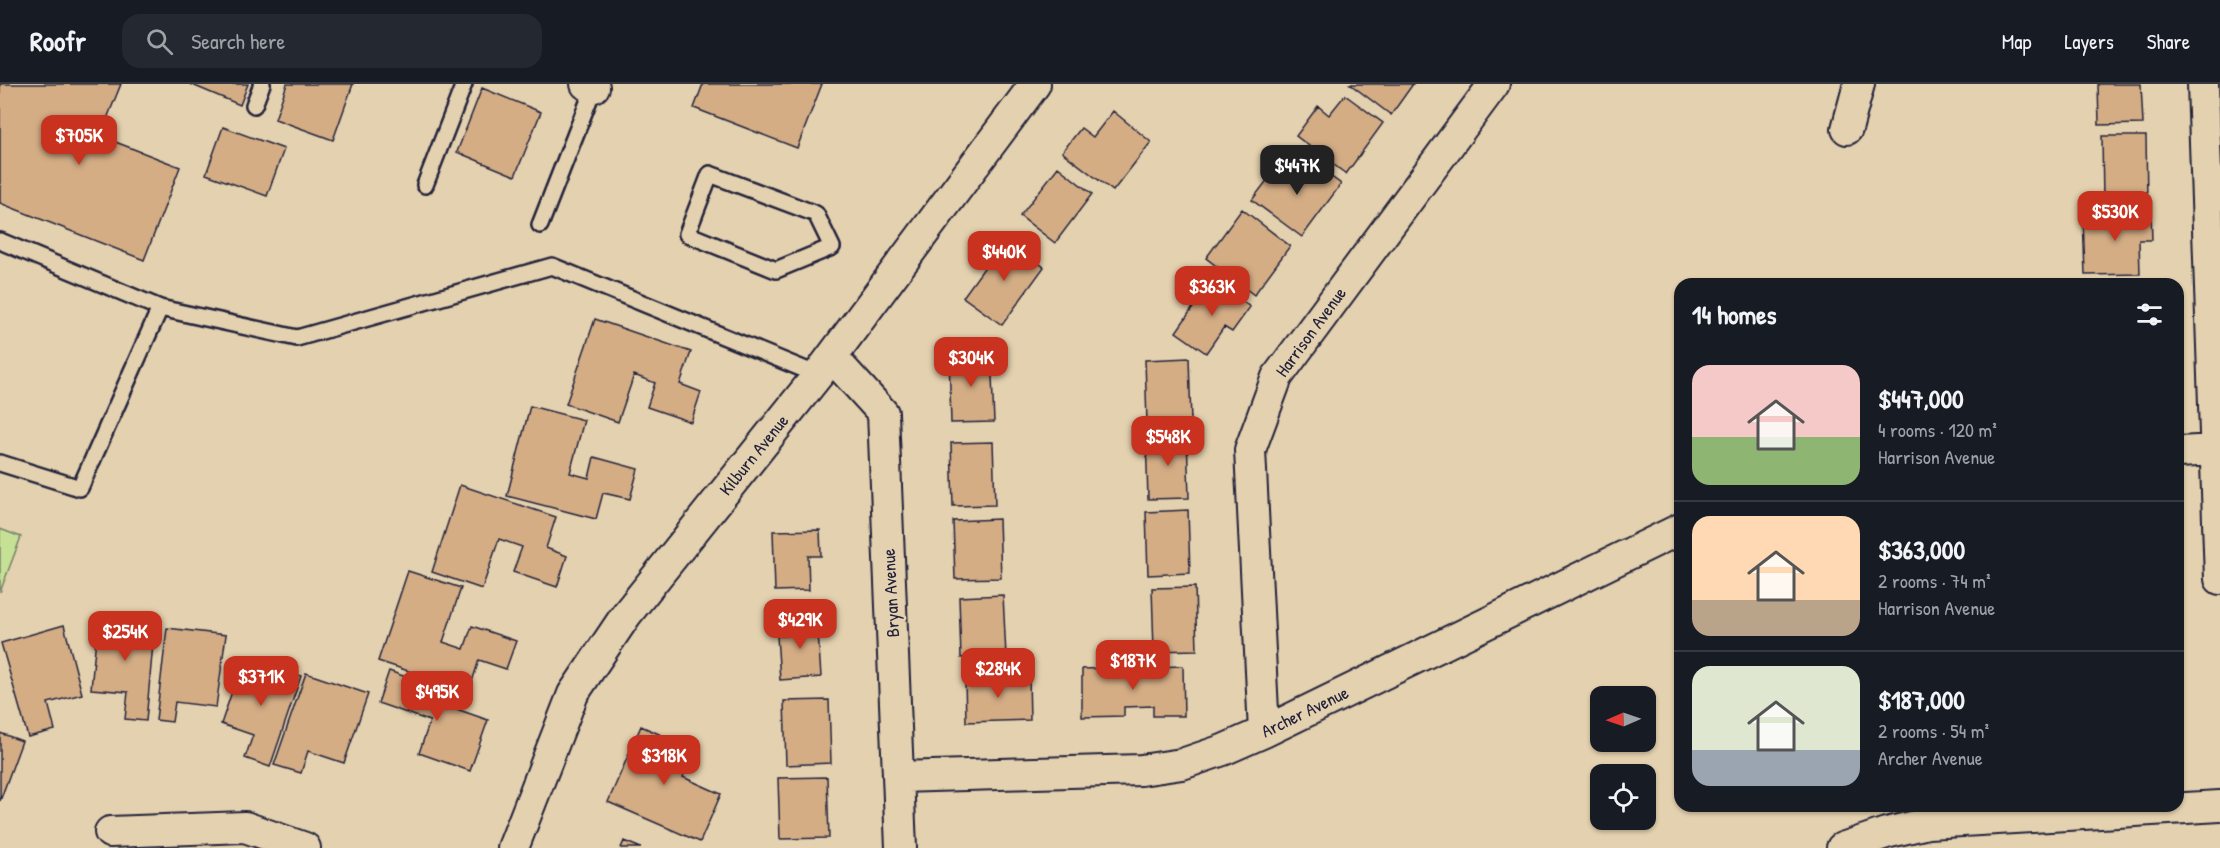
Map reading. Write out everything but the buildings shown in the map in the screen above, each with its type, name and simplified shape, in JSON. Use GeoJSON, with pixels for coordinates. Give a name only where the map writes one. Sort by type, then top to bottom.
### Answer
{"type":"FeatureCollection","features":[{"type":"Feature","properties":{"kind":"street","name":"Kilburn Avenue"},"geometry":{"type":"LineString","coordinates":[[513,848],[573,694],[626,615],[825,366],[1035,84]]}},
{"type":"Feature","properties":{"kind":"street","name":"Harrison Avenue"},"geometry":{"type":"LineString","coordinates":[[1264,732],[1250,450],[1277,377],[1494,84]]}},
{"type":"Feature","properties":{"kind":"street"},"geometry":{"type":"LineString","coordinates":[[1846,129],[1859,84]]}},
{"type":"Feature","properties":{"kind":"street"},"geometry":{"type":"LineString","coordinates":[[2203,84],[2220,579]]}},
{"type":"Feature","properties":{"kind":"street","name":"Bryan Avenue"},"geometry":{"type":"LineString","coordinates":[[825,366],[883,413],[901,848]]}},
{"type":"Feature","properties":{"kind":"street"},"geometry":{"type":"LineString","coordinates":[[2184,452],[2216,450]]}},
{"type":"Feature","properties":{"kind":"street","name":"Archer Avenue"},"geometry":{"type":"LineString","coordinates":[[899,777],[1141,770],[1182,764],[1223,750],[1264,732],[1674,532]]}},
{"type":"Feature","properties":{"kind":"street"},"geometry":{"type":"LineString","coordinates":[[2184,808],[2220,806]]}},
{"type":"Feature","properties":{"kind":"street"},"geometry":{"type":"LineString","coordinates":[[1842,848],[1886,833],[1928,823],[2117,812]]}},
{"type":"Feature","properties":{"kind":"street"},"geometry":{"type":"LineString","coordinates":[[110,832],[245,827],[305,848]]}},
{"type":"Feature","properties":{"kind":"lane"},"geometry":{"type":"LineString","coordinates":[[254,105],[262,84]]}},
{"type":"Feature","properties":{"kind":"lane"},"geometry":{"type":"LineString","coordinates":[[425,185],[464,84]]}},
{"type":"Feature","properties":{"kind":"lane"},"geometry":{"type":"LineString","coordinates":[[540,225],[590,86]]}},
{"type":"Feature","properties":{"kind":"lane"},"geometry":{"type":"LineString","coordinates":[[710,174],[816,214],[832,247],[777,270],[687,234],[710,174]]}},
{"type":"Feature","properties":{"kind":"lane"},"geometry":{"type":"LineString","coordinates":[[0,242],[160,308],[297,338],[552,266],[825,366]]}},
{"type":"Feature","properties":{"kind":"lane"},"geometry":{"type":"LineString","coordinates":[[0,463],[80,488],[160,308]]}},
{"type":"Feature","properties":{"kind":"green space"},"geometry":{"type":"Polygon","coordinates":[[[0,529],[21,537],[0,592],[0,529]]]}}]}
